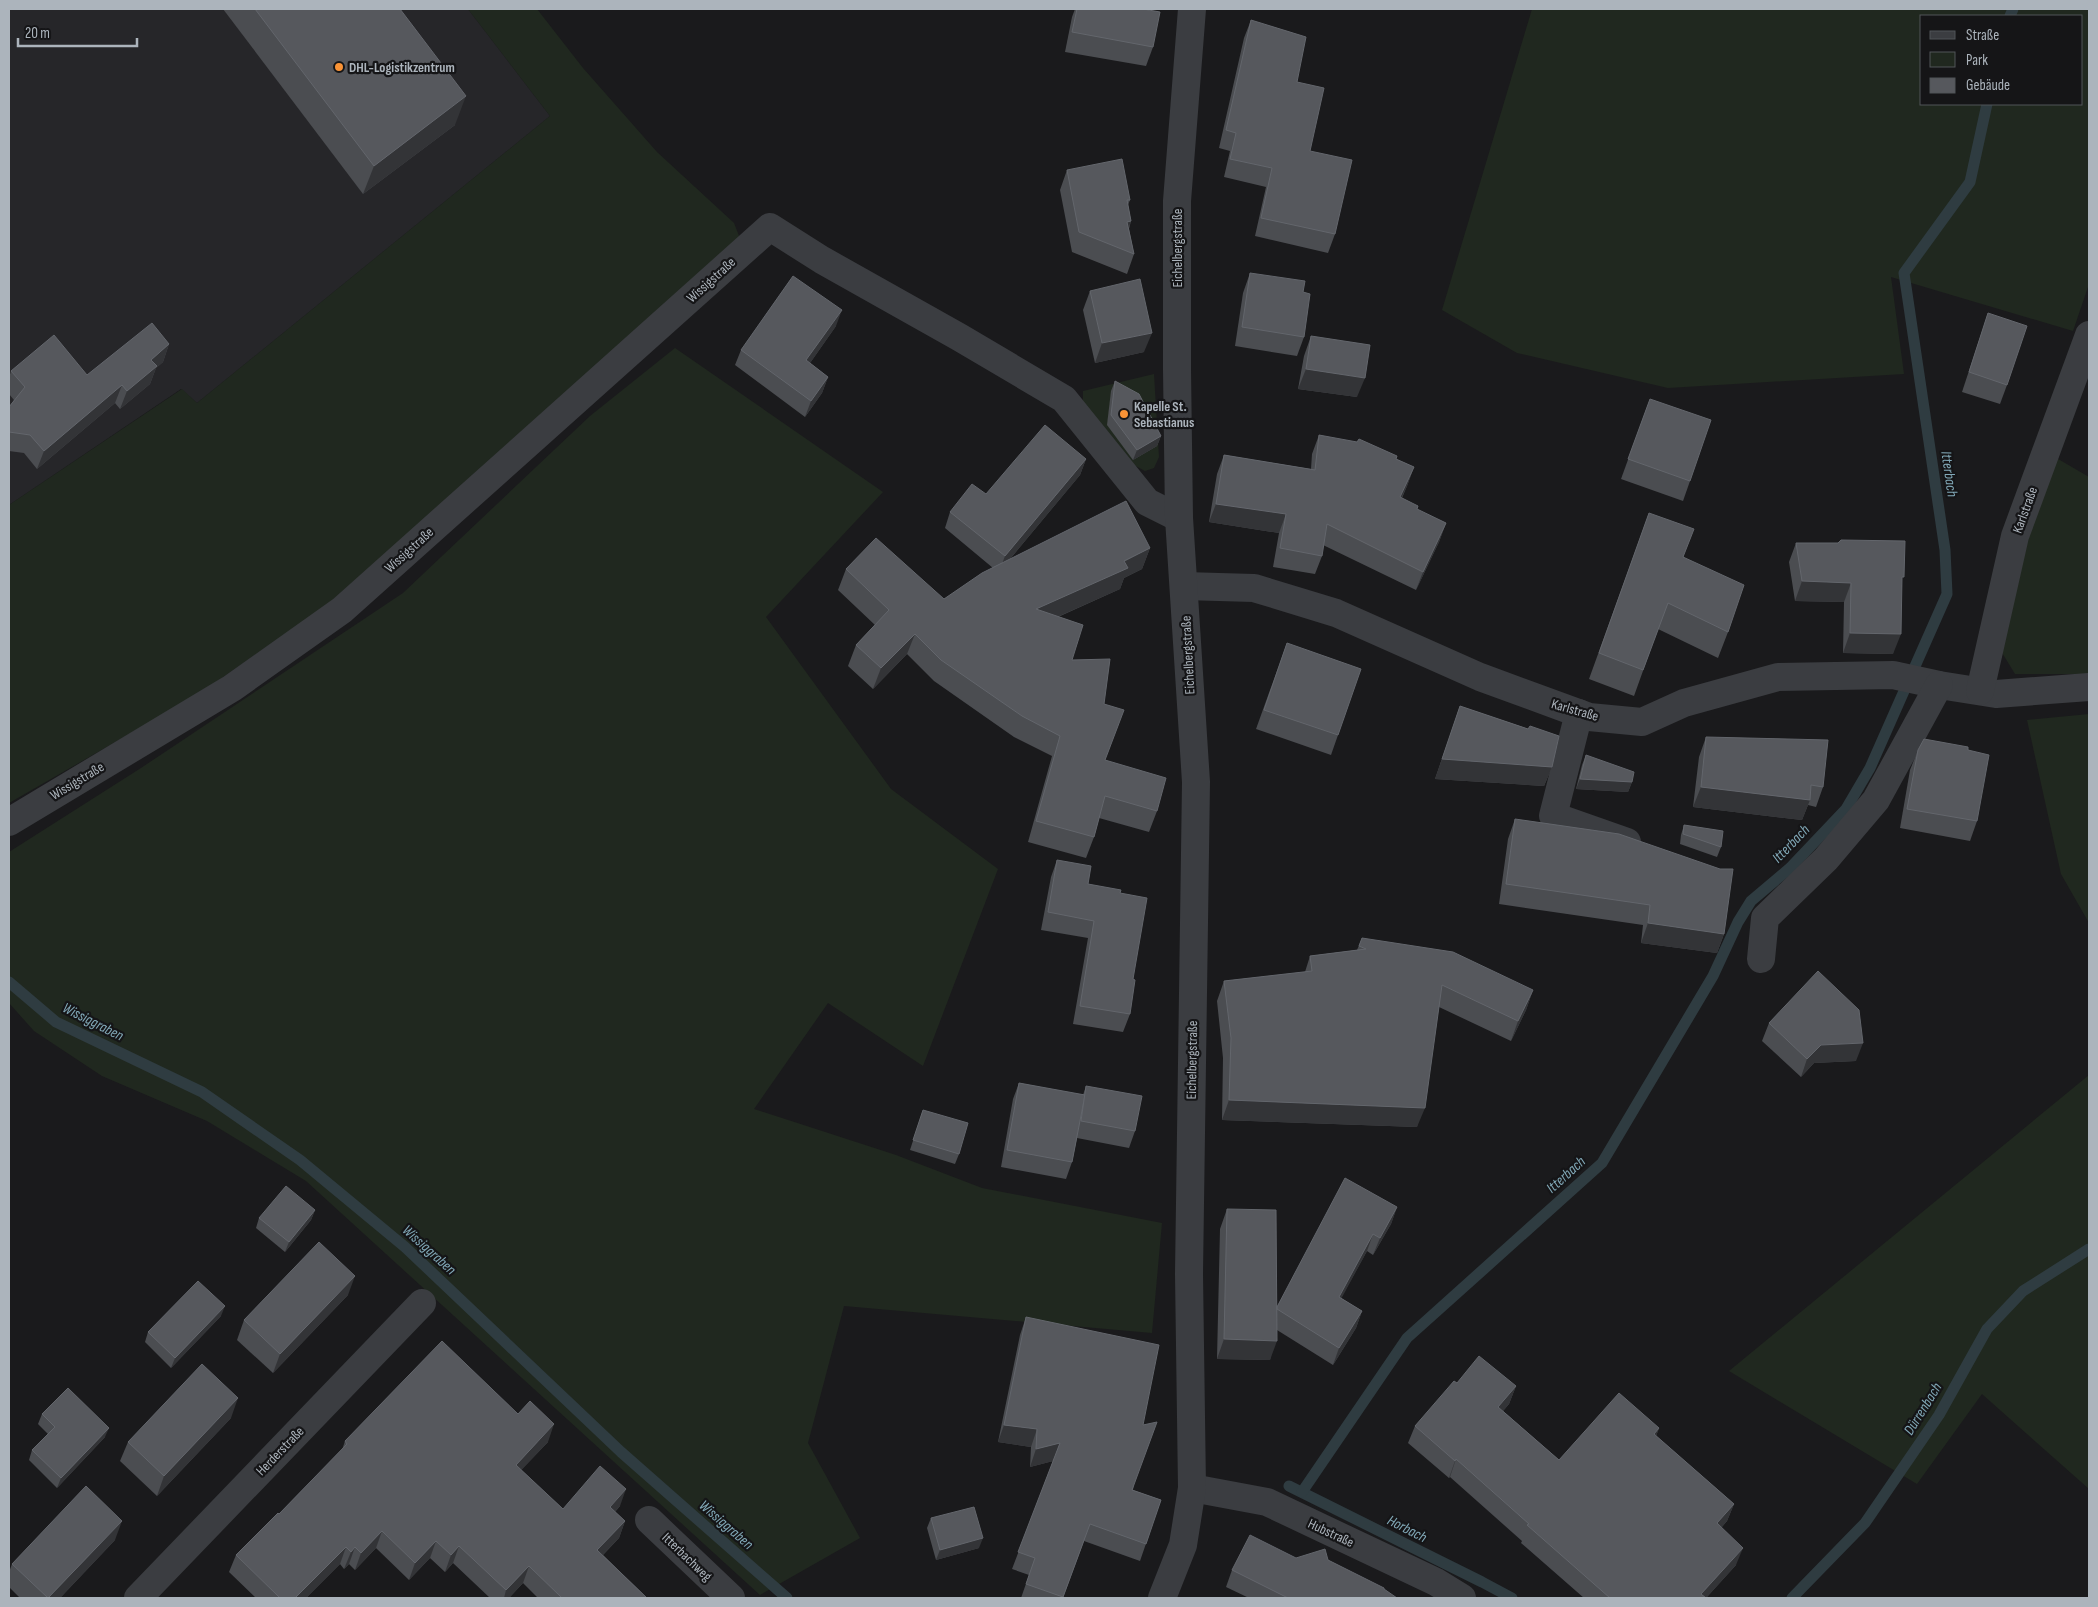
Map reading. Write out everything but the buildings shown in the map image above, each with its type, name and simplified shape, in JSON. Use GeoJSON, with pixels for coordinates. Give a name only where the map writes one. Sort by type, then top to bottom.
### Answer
{"type":"FeatureCollection","features":[{"type":"Feature","properties":{"kind":"street","name":"Eichelbergstraße"},"geometry":{"type":"LineString","coordinates":[[1162,1598],[1183,1545],[1192,1488],[1189,1274],[1196,782],[1179,518],[1177,201],[1192,9]]}},
{"type":"Feature","properties":{"kind":"street","name":"Wissigstraße"},"geometry":{"type":"LineString","coordinates":[[9,822],[232,688],[342,610],[770,227],[822,260],[1064,399],[1147,502],[1179,518]]}},
{"type":"Feature","properties":{"kind":"street","name":"Karlstraße"},"geometry":{"type":"LineString","coordinates":[[1980,691],[2015,536],[2089,335]]}},
{"type":"Feature","properties":{"kind":"street","name":"Karlstraße"},"geometry":{"type":"LineString","coordinates":[[1184,586],[1254,588],[1336,613],[1480,677],[1579,713],[1589,716],[1642,722],[1684,703],[1778,677],[1893,675],[1996,694],[2089,687]]}},
{"type":"Feature","properties":{"kind":"street"},"geometry":{"type":"LineString","coordinates":[[1761,959],[1765,918],[1826,859],[1876,800],[1940,685]]}},
{"type":"Feature","properties":{"kind":"street"},"geometry":{"type":"LineString","coordinates":[[1579,713],[1553,816],[1654,851]]}},
{"type":"Feature","properties":{"kind":"street","name":"Herderstraße"},"geometry":{"type":"LineString","coordinates":[[138,1598],[422,1303]]}},
{"type":"Feature","properties":{"kind":"street","name":"Hubstraße"},"geometry":{"type":"LineString","coordinates":[[1192,1488],[1266,1502],[1436,1582],[1462,1598]]}},
{"type":"Feature","properties":{"kind":"street","name":"Itterbachweg"},"geometry":{"type":"LineString","coordinates":[[649,1520],[726,1597]]}},
{"type":"Feature","properties":{"kind":"shaded area"},"geometry":{"type":"Polygon","coordinates":[[[9,9],[468,9],[550,116],[197,403],[181,389],[9,505],[9,9]]]}},
{"type":"Feature","properties":{"kind":"green space"},"geometry":{"type":"Polygon","coordinates":[[[468,9],[537,9],[583,68],[657,152],[734,223],[739,236],[733,252],[344,593],[199,694],[9,803],[9,505],[182,389],[197,403],[550,116],[468,9]]]}},
{"type":"Feature","properties":{"kind":"green space"},"geometry":{"type":"Polygon","coordinates":[[[1532,9],[2089,9],[2089,284],[2073,331],[1891,277],[1904,374],[1668,388],[1517,353],[1442,310],[1532,9]]]}},
{"type":"Feature","properties":{"kind":"green space"},"geometry":{"type":"Polygon","coordinates":[[[675,348],[883,492],[766,617],[891,789],[998,869],[923,1066],[828,1003],[754,1109],[896,1155],[982,1188],[1162,1223],[1152,1333],[844,1306],[808,1443],[860,1538],[760,1595],[306,1181],[207,1121],[102,1076],[34,1031],[9,1003],[9,852],[141,768],[403,593],[590,416],[675,348]]]}},
{"type":"Feature","properties":{"kind":"green space"},"geometry":{"type":"Polygon","coordinates":[[[1154,374],[1159,457],[1154,468],[1145,471],[1132,464],[1083,402],[1083,391],[1154,374]]]}},
{"type":"Feature","properties":{"kind":"green space"},"geometry":{"type":"Polygon","coordinates":[[[2053,456],[2089,477],[2089,674],[2015,674],[2001,651],[2015,570],[2053,456]]]}},
{"type":"Feature","properties":{"kind":"green space"},"geometry":{"type":"Polygon","coordinates":[[[2089,714],[2089,923],[2061,874],[2027,720],[2089,714]]]}},
{"type":"Feature","properties":{"kind":"green space"},"geometry":{"type":"Polygon","coordinates":[[[2089,1075],[2089,1489],[1982,1394],[1917,1484],[1729,1371],[2089,1075]]]}},
{"type":"Feature","properties":{"kind":"waterway","name":"Itterbach"},"geometry":{"type":"LineString","coordinates":[[2010,15],[2013,9]]}},
{"type":"Feature","properties":{"kind":"waterway","name":"Itterbach"},"geometry":{"type":"LineString","coordinates":[[1302,1492],[1407,1338],[1602,1163],[1713,976],[1738,922],[1751,901],[1790,868],[1846,809],[1870,768],[1947,594],[1945,550],[1904,273],[1970,182],[1987,105]]}},
{"type":"Feature","properties":{"kind":"waterway","name":"Wissiggraben"},"geometry":{"type":"LineString","coordinates":[[9,982],[56,1022],[202,1092],[300,1160],[405,1247],[621,1452],[787,1598]]}},
{"type":"Feature","properties":{"kind":"waterway","name":"Dürrenbach"},"geometry":{"type":"LineString","coordinates":[[1792,1598],[1865,1523],[1939,1415],[1987,1329],[2023,1291],[2089,1249]]}},
{"type":"Feature","properties":{"kind":"waterway","name":"Horbach"},"geometry":{"type":"LineString","coordinates":[[1289,1486],[1512,1598]]}},
{"type":"Feature","properties":{"kind":"place","name":"DHL-Logistikzentrum"},"geometry":{"type":"Point","coordinates":[339,67]}},
{"type":"Feature","properties":{"kind":"place","name":"Kapelle St. Sebastianus"},"geometry":{"type":"Point","coordinates":[1124,414]}}]}
